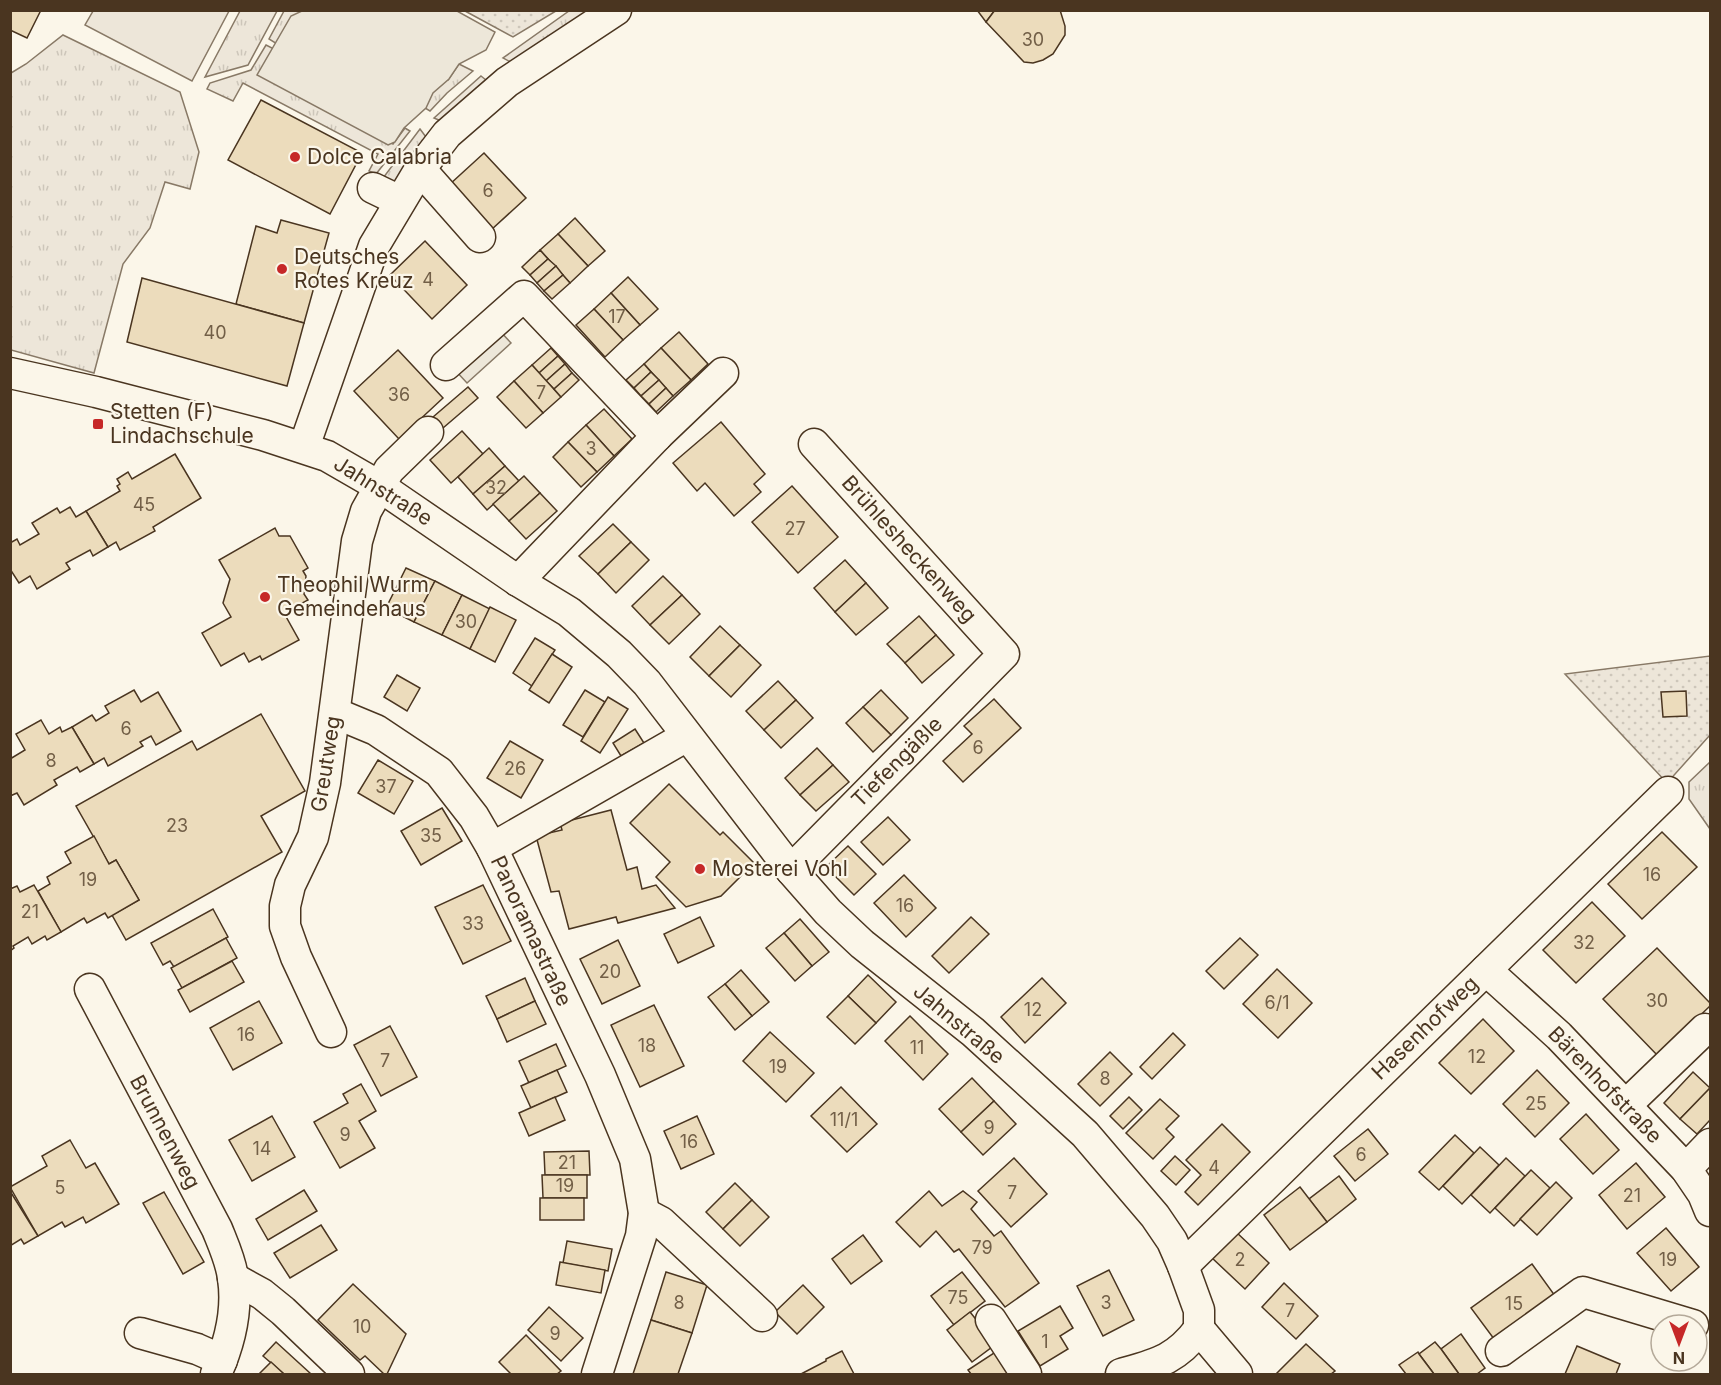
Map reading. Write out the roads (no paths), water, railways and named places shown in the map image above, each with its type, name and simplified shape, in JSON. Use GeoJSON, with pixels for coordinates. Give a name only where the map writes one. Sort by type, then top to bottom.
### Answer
{"type":"FeatureCollection","features":[{"type":"Feature","properties":{"kind":"street"},"geometry":{"type":"LineString","coordinates":[[304,447],[374,246],[420,169],[447,134],[507,82],[616,10]]}},
{"type":"Feature","properties":{"kind":"street"},"geometry":{"type":"LineString","coordinates":[[420,169],[480,237]]}},
{"type":"Feature","properties":{"kind":"street"},"geometry":{"type":"LineString","coordinates":[[373,188],[400,201]]}},
{"type":"Feature","properties":{"kind":"street"},"geometry":{"type":"LineString","coordinates":[[446,366],[524,296],[657,436]]}},
{"type":"Feature","properties":{"kind":"street","name":"Jahnstraße"},"geometry":{"type":"LineString","coordinates":[[10,373],[263,435],[327,456],[379,486],[518,581],[569,612],[619,654],[647,683],[790,870],[828,912],[853,936],[973,1032],[1084,1134],[1155,1216],[1172,1241],[1199,1310],[1198,1329]]}},
{"type":"Feature","properties":{"kind":"street"},"geometry":{"type":"LineString","coordinates":[[518,581],[657,436],[723,373]]}},
{"type":"Feature","properties":{"kind":"street","name":"Greutweg"},"geometry":{"type":"LineString","coordinates":[[331,1032],[296,957],[285,926],[285,906],[290,885],[314,837],[325,783],[357,541],[366,511],[389,470],[428,432]]}},
{"type":"Feature","properties":{"kind":"street","name":"Brühlesheckenweg"},"geometry":{"type":"LineString","coordinates":[[814,444],[1004,654]]}},
{"type":"Feature","properties":{"kind":"street","name":"Tiefengäßle"},"geometry":{"type":"LineString","coordinates":[[790,870],[1004,654]]}},
{"type":"Feature","properties":{"kind":"street","name":"Panoramastraße"},"geometry":{"type":"LineString","coordinates":[[335,713],[376,730],[439,772],[474,817],[492,848],[600,1075],[635,1159],[644,1213],[641,1236],[597,1374]]}},
{"type":"Feature","properties":{"kind":"street"},"geometry":{"type":"LineString","coordinates":[[492,848],[687,736]]}},
{"type":"Feature","properties":{"kind":"street","name":"Hasenhofweg"},"geometry":{"type":"LineString","coordinates":[[1183,1266],[1668,792]]}},
{"type":"Feature","properties":{"kind":"street","name":"Bärenhofstraße"},"geometry":{"type":"LineString","coordinates":[[1486,970],[1559,1036],[1686,1169],[1703,1194],[1710,1211]]}},
{"type":"Feature","properties":{"kind":"street","name":"Brunnenweg"},"geometry":{"type":"LineString","coordinates":[[90,989],[217,1229],[233,1278],[234,1311],[230,1336],[219,1367]]}},
{"type":"Feature","properties":{"kind":"street"},"geometry":{"type":"LineString","coordinates":[[1626,1105],[1705,1029]]}},
{"type":"Feature","properties":{"kind":"street"},"geometry":{"type":"LineString","coordinates":[[1686,1169],[1710,1144]]}},
{"type":"Feature","properties":{"kind":"street"},"geometry":{"type":"LineString","coordinates":[[644,1213],[661,1222],[762,1316]]}},
{"type":"Feature","properties":{"kind":"street"},"geometry":{"type":"LineString","coordinates":[[233,1278],[262,1294],[283,1311],[349,1374]]}},
{"type":"Feature","properties":{"kind":"street"},"geometry":{"type":"LineString","coordinates":[[1501,1351],[1583,1292],[1652,1313]]}},
{"type":"Feature","properties":{"kind":"street"},"geometry":{"type":"LineString","coordinates":[[991,1320],[1026,1374]]}},
{"type":"Feature","properties":{"kind":"street"},"geometry":{"type":"LineString","coordinates":[[1121,1374],[1171,1357],[1186,1346],[1198,1329],[1237,1374]]}},
{"type":"Feature","properties":{"kind":"street"},"geometry":{"type":"LineString","coordinates":[[140,1333],[196,1349],[219,1367]]}},
{"type":"Feature","properties":{"kind":"place","name":"Dolce Calabria"},"geometry":{"type":"Point","coordinates":[295,157]}},
{"type":"Feature","properties":{"kind":"place","name":"Deutsches Rotes Kreuz"},"geometry":{"type":"Point","coordinates":[282,269]}},
{"type":"Feature","properties":{"kind":"place","name":"Stetten (F) Lindachschule"},"geometry":{"type":"Point","coordinates":[98,424]}},
{"type":"Feature","properties":{"kind":"place","name":"Theophil Wurm Gemeindehaus"},"geometry":{"type":"Point","coordinates":[265,597]}},
{"type":"Feature","properties":{"kind":"place","name":"Mosterei Vohl"},"geometry":{"type":"Point","coordinates":[700,869]}}]}
